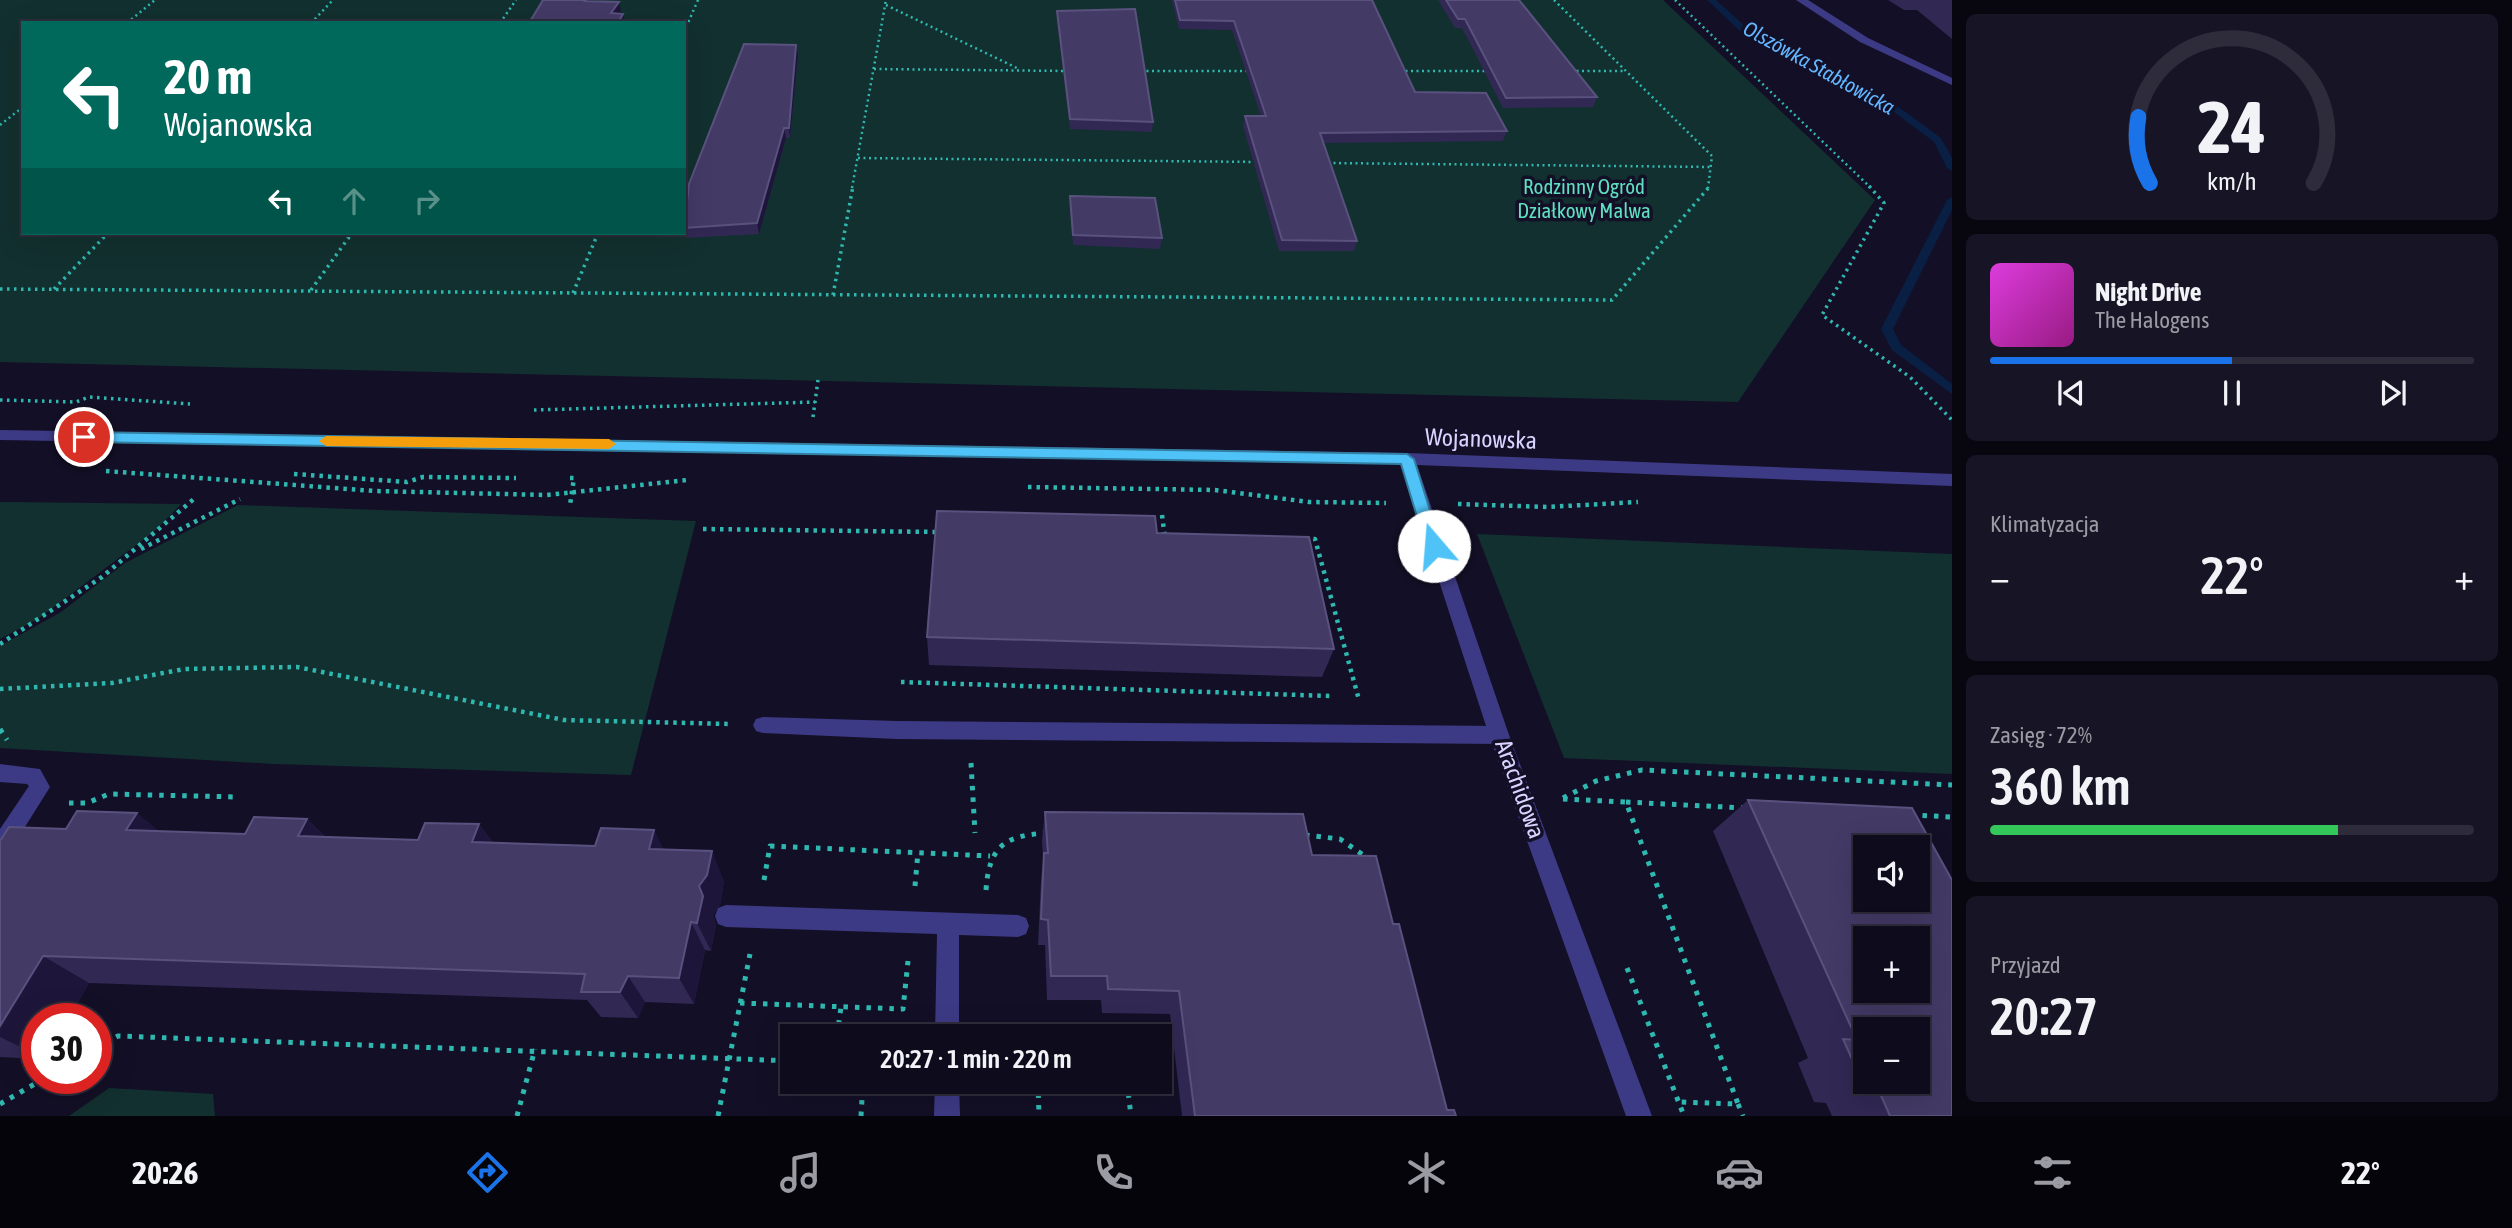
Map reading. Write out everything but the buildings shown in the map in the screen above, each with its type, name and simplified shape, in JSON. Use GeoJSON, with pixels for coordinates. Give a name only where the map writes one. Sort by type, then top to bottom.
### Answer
{"type":"FeatureCollection","features":[{"type":"Feature","properties":{"kind":"street"},"geometry":{"type":"LineString","coordinates":[[1801,0],[1864,40],[1951,80]]}},
{"type":"Feature","properties":{"kind":"street","name":"Wojanowska"},"geometry":{"type":"LineString","coordinates":[[0,435],[1407,459],[1952,480]]}},
{"type":"Feature","properties":{"kind":"street","name":"Arachidowa"},"geometry":{"type":"LineString","coordinates":[[1407,459],[1419,503],[1499,735],[1639,1116]]}},
{"type":"Feature","properties":{"kind":"street"},"geometry":{"type":"LineString","coordinates":[[763,725],[897,730],[1499,735]]}},
{"type":"Feature","properties":{"kind":"street"},"geometry":{"type":"LineString","coordinates":[[0,773],[33,775],[40,787],[0,847]]}},
{"type":"Feature","properties":{"kind":"street"},"geometry":{"type":"LineString","coordinates":[[726,916],[1018,926]]}},
{"type":"Feature","properties":{"kind":"street"},"geometry":{"type":"LineString","coordinates":[[947,1024],[948,925]]}},
{"type":"Feature","properties":{"kind":"street"},"geometry":{"type":"LineString","coordinates":[[947,1094],[947,1116]]}},
{"type":"Feature","properties":{"kind":"path"},"geometry":{"type":"LineString","coordinates":[[129,21],[155,0]]}},
{"type":"Feature","properties":{"kind":"path"},"geometry":{"type":"LineString","coordinates":[[313,21],[332,0]]}},
{"type":"Feature","properties":{"kind":"path"},"geometry":{"type":"LineString","coordinates":[[501,21],[516,0]]}},
{"type":"Feature","properties":{"kind":"path"},"geometry":{"type":"LineString","coordinates":[[686,27],[698,0]]}},
{"type":"Feature","properties":{"kind":"path"},"geometry":{"type":"LineString","coordinates":[[0,289],[1612,300],[1711,185],[1712,156],[1554,0]]}},
{"type":"Feature","properties":{"kind":"path"},"geometry":{"type":"LineString","coordinates":[[1675,0],[1856,172],[1884,203],[1822,315],[1907,377],[1945,408],[1952,420]]}},
{"type":"Feature","properties":{"kind":"path"},"geometry":{"type":"LineString","coordinates":[[833,295],[886,2],[1023,71]]}},
{"type":"Feature","properties":{"kind":"path"},"geometry":{"type":"LineString","coordinates":[[874,69],[1078,71]]}},
{"type":"Feature","properties":{"kind":"path"},"geometry":{"type":"LineString","coordinates":[[1133,71],[1256,71]]}},
{"type":"Feature","properties":{"kind":"path"},"geometry":{"type":"LineString","coordinates":[[1393,71],[1489,71]]}},
{"type":"Feature","properties":{"kind":"path"},"geometry":{"type":"LineString","coordinates":[[1558,71],[1627,72]]}},
{"type":"Feature","properties":{"kind":"path"},"geometry":{"type":"LineString","coordinates":[[0,125],[21,109]]}},
{"type":"Feature","properties":{"kind":"path"},"geometry":{"type":"LineString","coordinates":[[858,158],[1271,163]]}},
{"type":"Feature","properties":{"kind":"path"},"geometry":{"type":"LineString","coordinates":[[1326,163],[1712,167]]}},
{"type":"Feature","properties":{"kind":"path"},"geometry":{"type":"LineString","coordinates":[[54,289],[106,235]]}},
{"type":"Feature","properties":{"kind":"path"},"geometry":{"type":"LineString","coordinates":[[311,291],[351,235]]}},
{"type":"Feature","properties":{"kind":"path"},"geometry":{"type":"LineString","coordinates":[[573,293],[597,235]]}},
{"type":"Feature","properties":{"kind":"path"},"geometry":{"type":"LineString","coordinates":[[816,396],[818,380]]}},
{"type":"Feature","properties":{"kind":"path"},"geometry":{"type":"LineString","coordinates":[[0,400],[76,402],[89,397],[197,405]]}},
{"type":"Feature","properties":{"kind":"path"},"geometry":{"type":"LineString","coordinates":[[528,410],[815,402]]}},
{"type":"Feature","properties":{"kind":"path"},"geometry":{"type":"LineString","coordinates":[[96,471],[375,491],[572,494],[699,481]]}},
{"type":"Feature","properties":{"kind":"path"},"geometry":{"type":"LineString","coordinates":[[285,473],[407,482],[423,477],[519,478]]}},
{"type":"Feature","properties":{"kind":"path"},"geometry":{"type":"LineString","coordinates":[[560,478],[574,478],[570,505]]}},
{"type":"Feature","properties":{"kind":"path"},"geometry":{"type":"LineString","coordinates":[[1019,486],[1214,490],[1309,502],[1547,507],[1646,502]]}},
{"type":"Feature","properties":{"kind":"path"},"geometry":{"type":"LineString","coordinates":[[0,645],[32,626],[134,553],[194,498]]}},
{"type":"Feature","properties":{"kind":"path"},"geometry":{"type":"LineString","coordinates":[[134,553],[240,499]]}},
{"type":"Feature","properties":{"kind":"path"},"geometry":{"type":"LineString","coordinates":[[1162,515],[1166,549]]}},
{"type":"Feature","properties":{"kind":"path"},"geometry":{"type":"LineString","coordinates":[[703,529],[952,532]]}},
{"type":"Feature","properties":{"kind":"path"},"geometry":{"type":"LineString","coordinates":[[1152,535],[1179,536]]}},
{"type":"Feature","properties":{"kind":"path"},"geometry":{"type":"LineString","coordinates":[[1302,539],[1315,539],[1367,734]]}},
{"type":"Feature","properties":{"kind":"path"},"geometry":{"type":"LineString","coordinates":[[0,689],[113,682],[184,669],[297,667],[564,720],[763,725]]}},
{"type":"Feature","properties":{"kind":"path"},"geometry":{"type":"LineString","coordinates":[[901,682],[1359,696]]}},
{"type":"Feature","properties":{"kind":"path"},"geometry":{"type":"LineString","coordinates":[[1748,808],[1563,799],[1596,781],[1642,770],[1952,785]]}},
{"type":"Feature","properties":{"kind":"path"},"geometry":{"type":"LineString","coordinates":[[971,783],[975,833]]}},
{"type":"Feature","properties":{"kind":"path"},"geometry":{"type":"LineString","coordinates":[[30,803],[87,803],[109,794],[238,797]]}},
{"type":"Feature","properties":{"kind":"path"},"geometry":{"type":"LineString","coordinates":[[1626,802],[1743,1116]]}},
{"type":"Feature","properties":{"kind":"path"},"geometry":{"type":"LineString","coordinates":[[1898,815],[1952,817]]}},
{"type":"Feature","properties":{"kind":"path"},"geometry":{"type":"LineString","coordinates":[[986,925],[986,869],[990,856],[1007,840],[1021,835],[1063,833]]}},
{"type":"Feature","properties":{"kind":"path"},"geometry":{"type":"LineString","coordinates":[[1291,835],[1332,835],[1361,849],[1373,863]]}},
{"type":"Feature","properties":{"kind":"path"},"geometry":{"type":"LineString","coordinates":[[718,1116],[770,846],[990,856]]}},
{"type":"Feature","properties":{"kind":"path"},"geometry":{"type":"LineString","coordinates":[[740,1003],[903,1009],[918,852]]}},
{"type":"Feature","properties":{"kind":"path"},"geometry":{"type":"LineString","coordinates":[[839,1024],[841,1007]]}},
{"type":"Feature","properties":{"kind":"path"},"geometry":{"type":"LineString","coordinates":[[112,1039],[118,1035],[535,1049],[780,1061]]}},
{"type":"Feature","properties":{"kind":"path"},"geometry":{"type":"LineString","coordinates":[[517,1116],[535,1049]]}},
{"type":"Feature","properties":{"kind":"path"},"geometry":{"type":"LineString","coordinates":[[0,1104],[21,1092]]}},
{"type":"Feature","properties":{"kind":"path"},"geometry":{"type":"LineString","coordinates":[[861,1116],[862,1094]]}},
{"type":"Feature","properties":{"kind":"path"},"geometry":{"type":"LineString","coordinates":[[1038,1094],[1038,1116]]}},
{"type":"Feature","properties":{"kind":"path"},"geometry":{"type":"LineString","coordinates":[[1128,1094],[1131,1116]]}},
{"type":"Feature","properties":{"kind":"path"},"geometry":{"type":"LineString","coordinates":[[1679,1102],[1738,1104]]}},
{"type":"Feature","properties":{"kind":"green space","name":"Rodzinny Ogród Działkowy Malwa"},"geometry":{"type":"Polygon","coordinates":[[[0,0],[1663,0],[1875,200],[1738,402],[0,362],[0,0]]]}},
{"type":"Feature","properties":{"kind":"green space"},"geometry":{"type":"Polygon","coordinates":[[[0,502],[181,504],[156,530],[38,619],[0,639],[0,502]]]}},
{"type":"Feature","properties":{"kind":"green space"},"geometry":{"type":"Polygon","coordinates":[[[238,505],[696,521],[631,775],[275,764],[0,748],[0,646],[61,612],[125,563],[238,505]]]}},
{"type":"Feature","properties":{"kind":"green space"},"geometry":{"type":"Polygon","coordinates":[[[1477,534],[1952,554],[1952,774],[1564,758],[1477,534]]]}},
{"type":"Feature","properties":{"kind":"green space"},"geometry":{"type":"Polygon","coordinates":[[[112,1088],[213,1094],[215,1116],[69,1116],[100,1094],[112,1094],[112,1088]]]}},
{"type":"Feature","properties":{"kind":"waterway","name":"Olszówka Stabłowicka"},"geometry":{"type":"LineString","coordinates":[[1711,0],[1743,29],[1889,104],[1938,140],[1952,168]]}},
{"type":"Feature","properties":{"kind":"waterway","name":"Olszówka Stabłowicka"},"geometry":{"type":"LineString","coordinates":[[1952,200],[1887,329],[1896,347],[1952,390]]}},
{"type":"Feature","properties":{"kind":"slow traffic"},"geometry":{"type":"LineString","coordinates":[[326,441],[609,444]]}},
{"type":"Feature","properties":{"kind":"route"},"geometry":{"type":"LineString","coordinates":[[84,437],[1407,459],[1434,546]]}}]}
